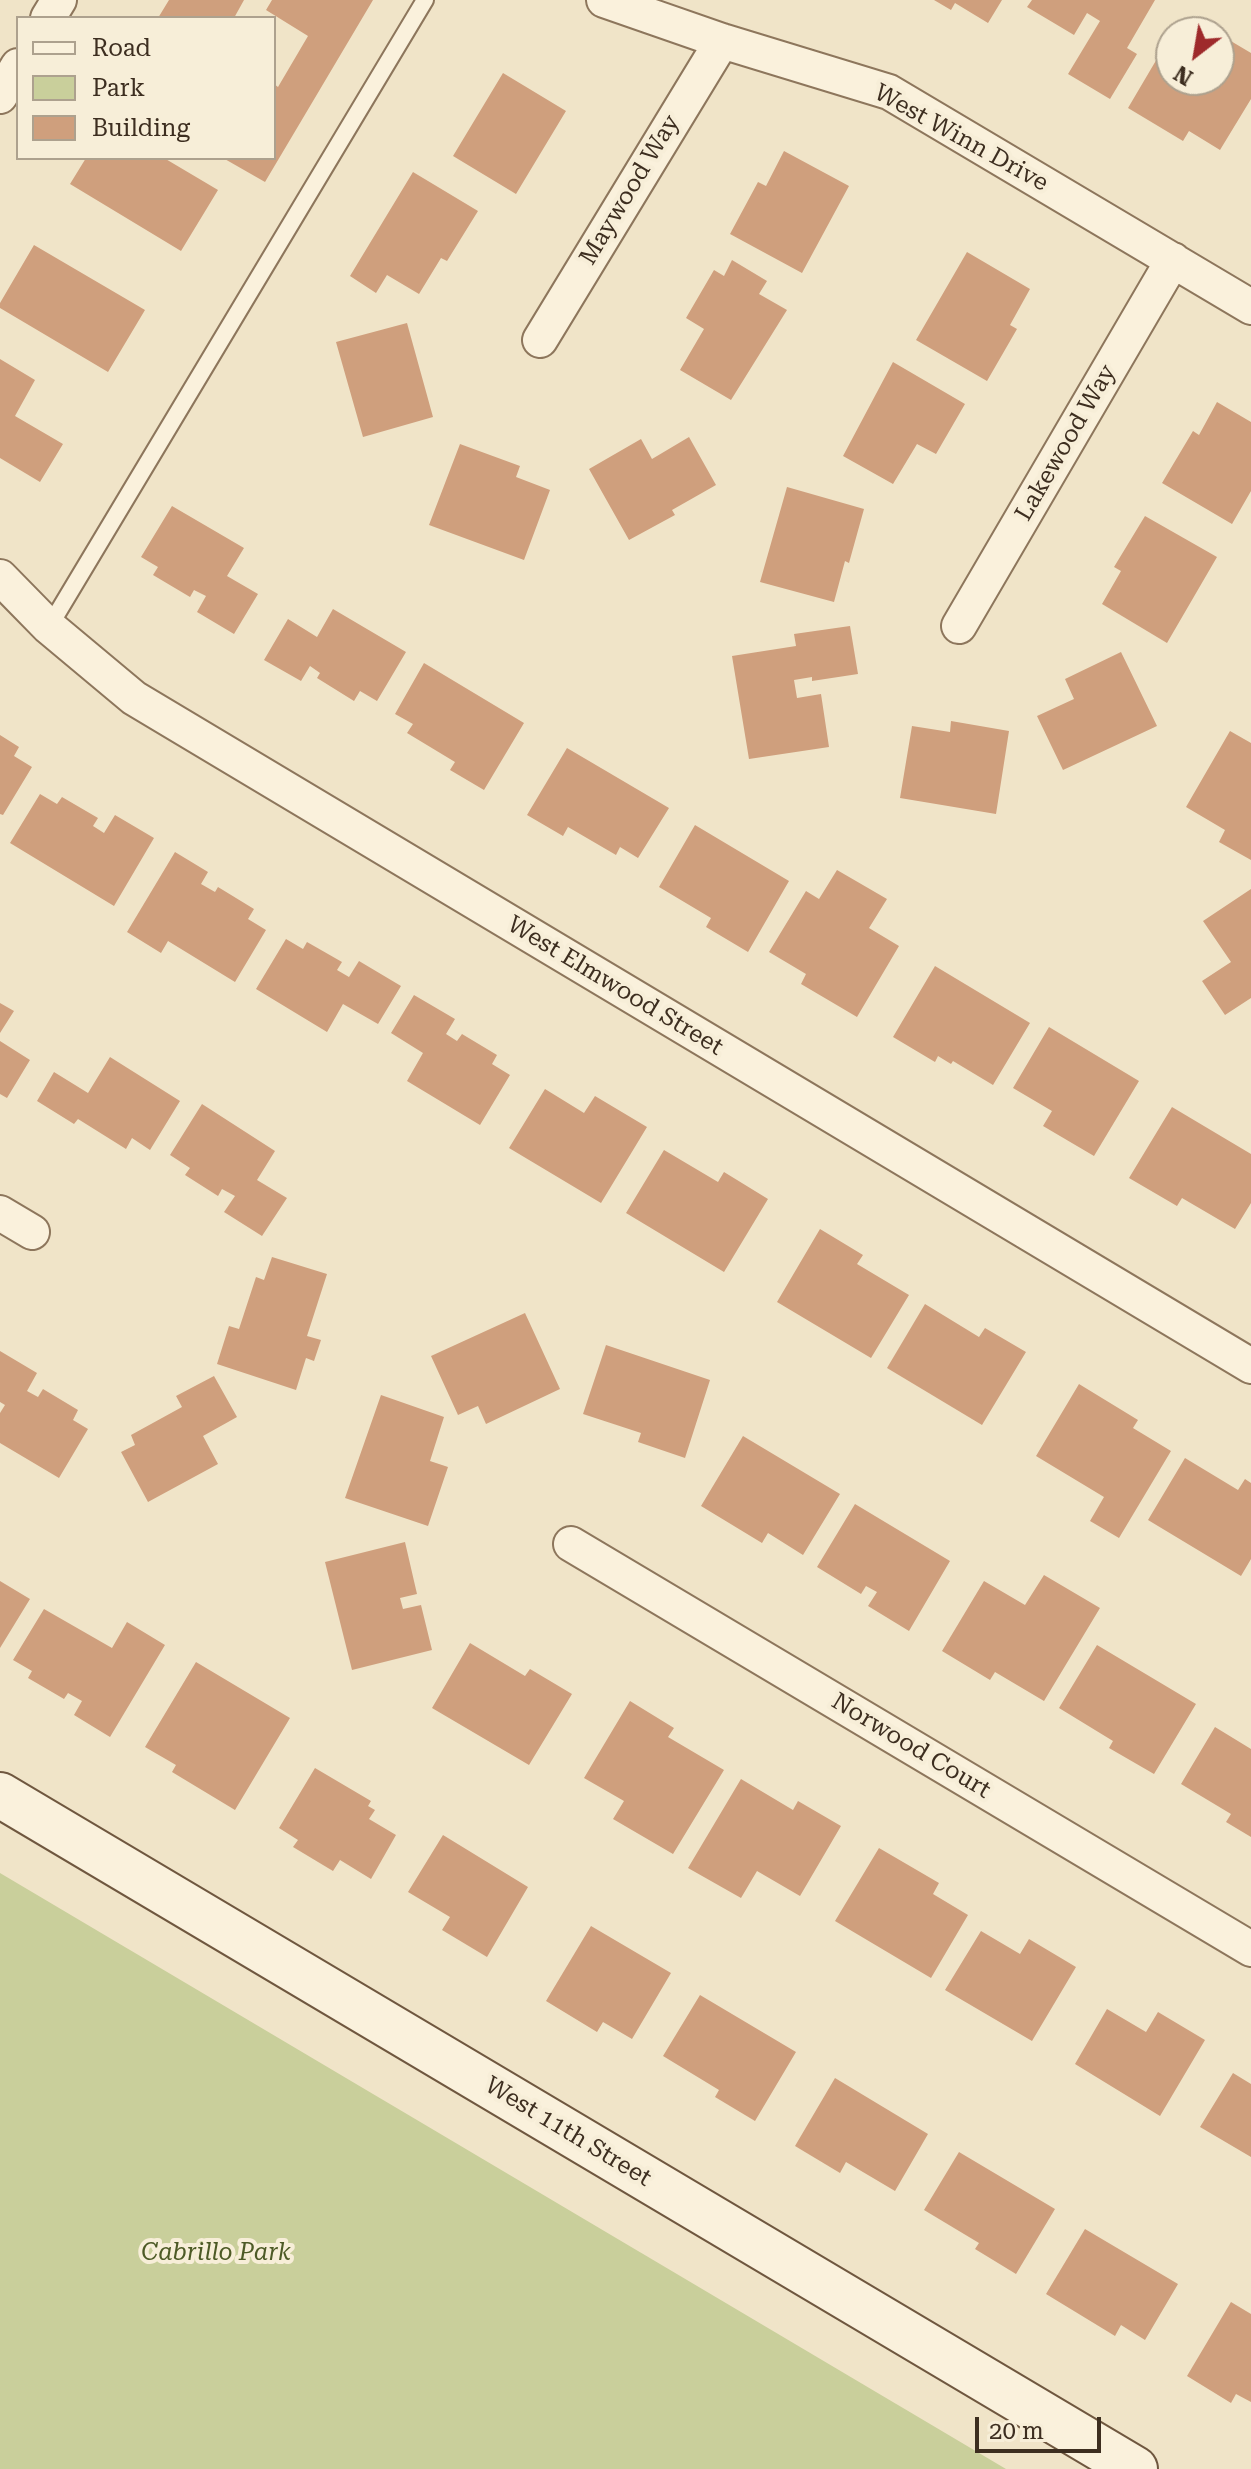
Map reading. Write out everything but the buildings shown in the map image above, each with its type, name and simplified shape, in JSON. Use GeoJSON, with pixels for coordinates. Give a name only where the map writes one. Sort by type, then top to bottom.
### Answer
{"type":"FeatureCollection","features":[{"type":"Feature","properties":{"kind":"street","name":"West Winn Drive"},"geometry":{"type":"LineString","coordinates":[[604,0],[722,41],[889,92],[1251,307]]}},
{"type":"Feature","properties":{"kind":"street","name":"Maywood Way"},"geometry":{"type":"LineString","coordinates":[[540,340],[722,41]]}},
{"type":"Feature","properties":{"kind":"street"},"geometry":{"type":"LineString","coordinates":[[0,96],[16,69]]}},
{"type":"Feature","properties":{"kind":"street","name":"Lakewood Way"},"geometry":{"type":"LineString","coordinates":[[959,626],[1173,260]]}},
{"type":"Feature","properties":{"kind":"street","name":"West Elmwood Street"},"geometry":{"type":"LineString","coordinates":[[0,577],[49,627],[134,698],[1251,1366]]}},
{"type":"Feature","properties":{"kind":"street"},"geometry":{"type":"LineString","coordinates":[[0,1213],[32,1232]]}},
{"type":"Feature","properties":{"kind":"street","name":"Norwood Court"},"geometry":{"type":"LineString","coordinates":[[571,1544],[1251,1949]]}},
{"type":"Feature","properties":{"kind":"street","name":"West 11th Street"},"geometry":{"type":"LineString","coordinates":[[0,1795],[1135,2469]]}},
{"type":"Feature","properties":{"kind":"lane"},"geometry":{"type":"LineString","coordinates":[[49,627],[425,0]]}},
{"type":"Feature","properties":{"kind":"green space","name":"Cabrillo Park"},"geometry":{"type":"Polygon","coordinates":[[[0,1873],[1006,2469],[0,2469],[0,1873]]]}}]}
